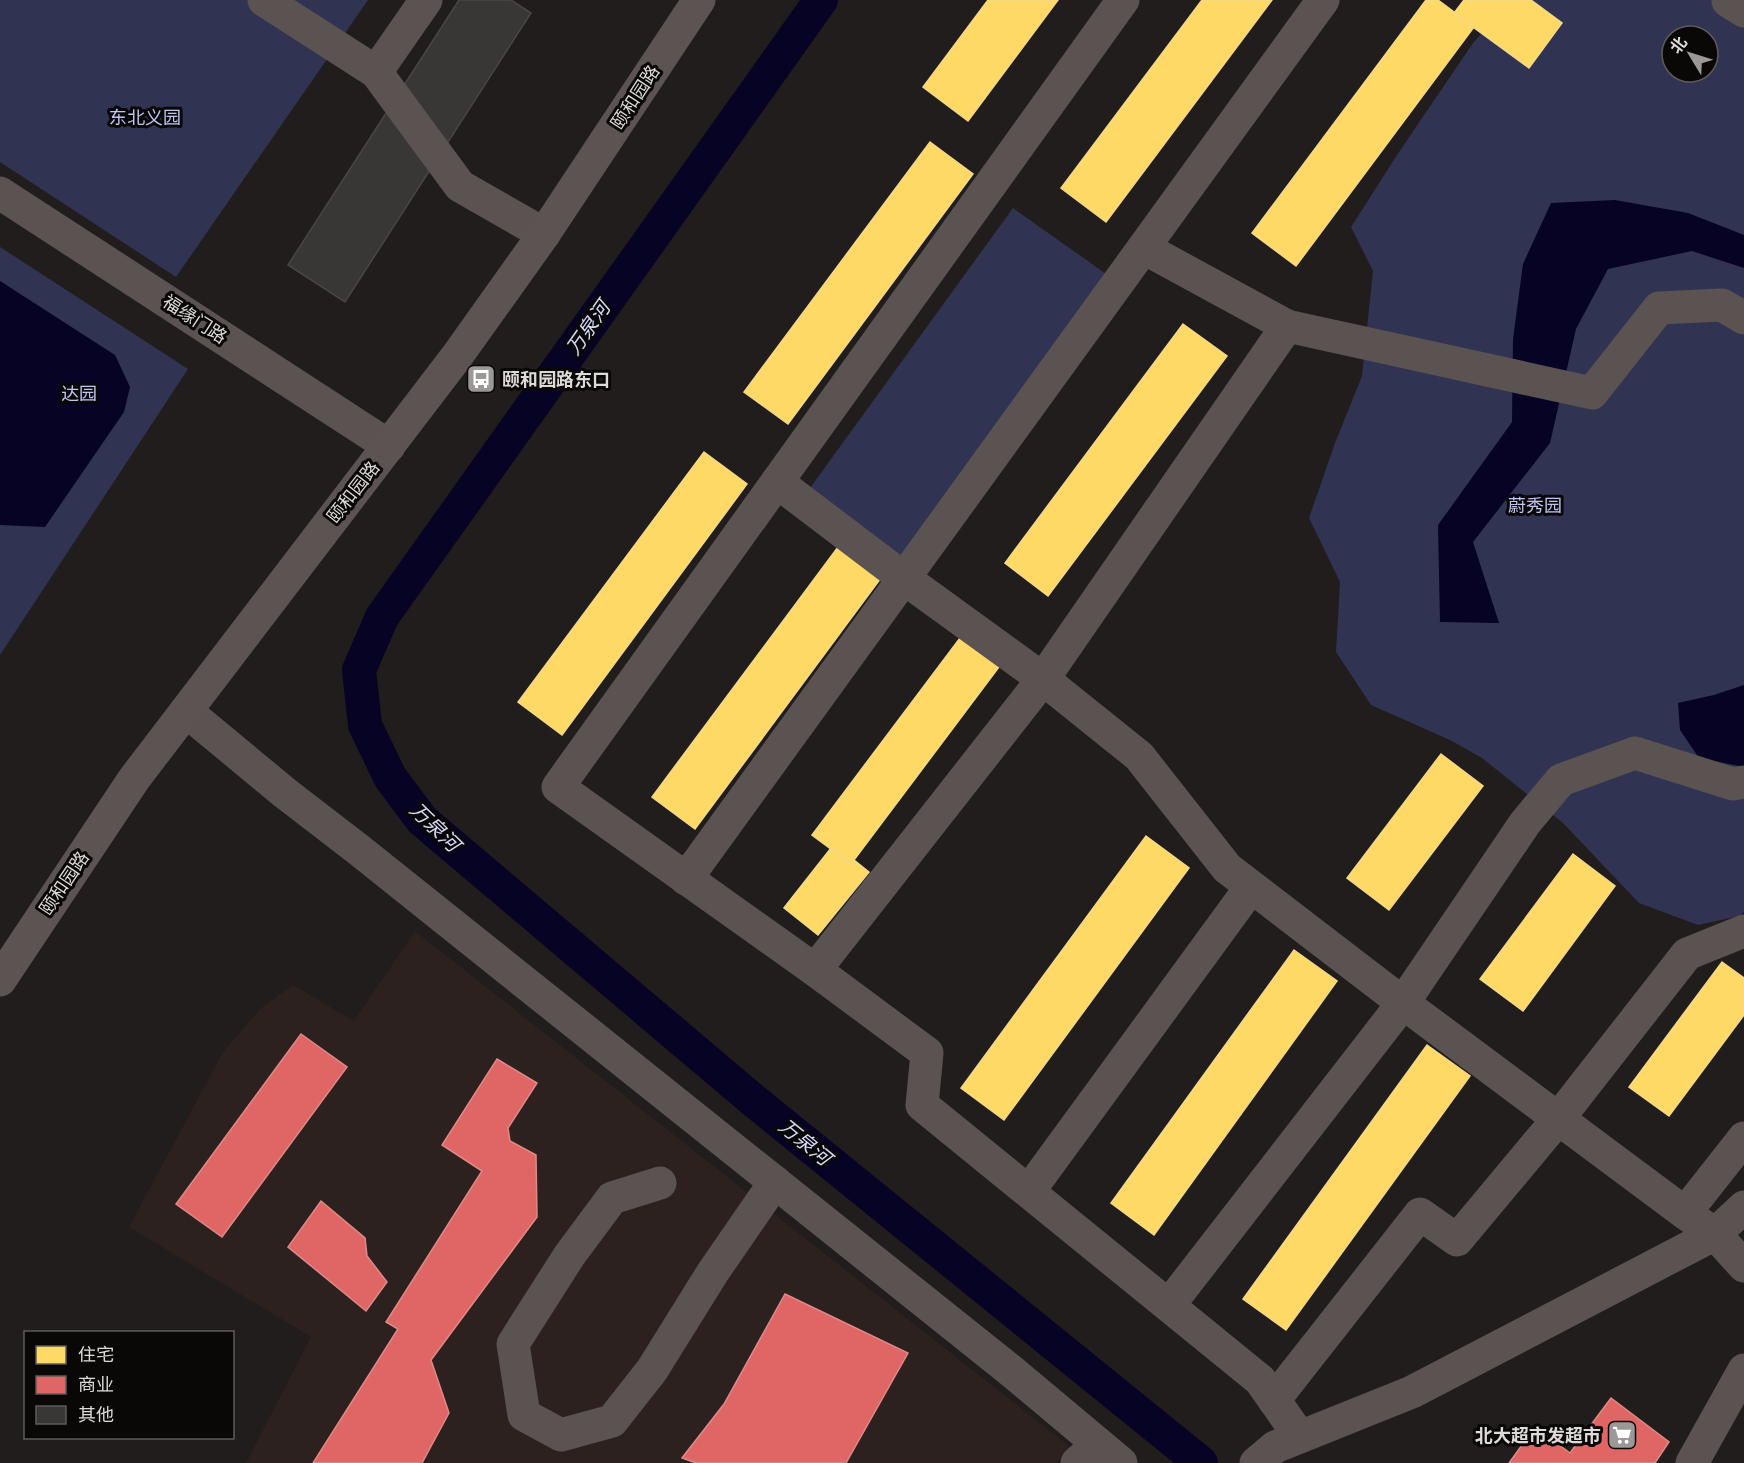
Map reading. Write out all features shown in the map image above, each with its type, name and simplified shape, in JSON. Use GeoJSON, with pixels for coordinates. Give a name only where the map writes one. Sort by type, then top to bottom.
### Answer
{"type":"FeatureCollection","features":[{"type":"Feature","properties":{"kind":"main road","name":"颐和园路"},"geometry":{"type":"LineString","coordinates":[[0,980],[134,779],[457,356],[544,234],[699,0]]}},
{"type":"Feature","properties":{"kind":"street"},"geometry":{"type":"LineString","coordinates":[[264,0],[376,72],[460,186],[544,234]]}},
{"type":"Feature","properties":{"kind":"street"},"geometry":{"type":"LineString","coordinates":[[376,72],[426,0]]}},
{"type":"Feature","properties":{"kind":"street"},"geometry":{"type":"LineString","coordinates":[[1124,0],[558,787],[815,970],[927,1053],[922,1105],[1260,1380],[1274,1400],[1280,1453],[1412,1392],[1715,1234],[1744,1208]]}},
{"type":"Feature","properties":{"kind":"street"},"geometry":{"type":"LineString","coordinates":[[686,879],[1323,0]]}},
{"type":"Feature","properties":{"kind":"street","name":"福缘门路"},"geometry":{"type":"LineString","coordinates":[[0,193],[389,446]]}},
{"type":"Feature","properties":{"kind":"street"},"geometry":{"type":"LineString","coordinates":[[1144,248],[1287,326],[1592,393],[1659,308],[1722,305],[1744,318]]}},
{"type":"Feature","properties":{"kind":"street"},"geometry":{"type":"LineString","coordinates":[[815,970],[1043,678],[1287,326]]}},
{"type":"Feature","properties":{"kind":"street"},"geometry":{"type":"LineString","coordinates":[[777,482],[905,579],[1043,678],[1139,756],[1227,868],[1403,1003],[1715,1234],[1744,1266]]}},
{"type":"Feature","properties":{"kind":"street"},"geometry":{"type":"LineString","coordinates":[[186,711],[285,793],[1010,1370],[1099,1457]]}},
{"type":"Feature","properties":{"kind":"street"},"geometry":{"type":"LineString","coordinates":[[1169,1305],[1403,1003],[1525,823],[1561,780],[1635,753],[1733,784],[1744,782]]}},
{"type":"Feature","properties":{"kind":"street"},"geometry":{"type":"LineString","coordinates":[[1029,1191],[1251,887]]}},
{"type":"Feature","properties":{"kind":"street"},"geometry":{"type":"LineString","coordinates":[[1274,1400],[1420,1214],[1457,1240],[1558,1119],[1687,954],[1744,931]]}},
{"type":"Feature","properties":{"kind":"street"},"geometry":{"type":"LineString","coordinates":[[1685,1213],[1744,1138]]}},
{"type":"Feature","properties":{"kind":"street"},"geometry":{"type":"LineString","coordinates":[[660,1183],[612,1198],[569,1256],[513,1344],[524,1415],[561,1435],[612,1421],[652,1370],[713,1272],[775,1182]]}},
{"type":"Feature","properties":{"kind":"street"},"geometry":{"type":"LineString","coordinates":[[1692,1463],[1744,1370]]}},
{"type":"Feature","properties":{"kind":"shaded area"},"geometry":{"type":"Polygon","coordinates":[[[1615,200],[1688,213],[1744,235],[1744,268],[1692,251],[1608,269],[1576,329],[1550,443],[1473,542],[1499,623],[1440,622],[1438,525],[1512,422],[1513,339],[1523,264],[1551,203],[1615,200]]]}},
{"type":"Feature","properties":{"kind":"shaded area"},"geometry":{"type":"Polygon","coordinates":[[[0,281],[115,355],[130,387],[124,412],[45,527],[0,525],[0,281]]]}},
{"type":"Feature","properties":{"kind":"shaded area"},"geometry":{"type":"Polygon","coordinates":[[[1744,685],[1744,767],[1699,758],[1680,730],[1678,703],[1744,685]]]}},
{"type":"Feature","properties":{"kind":"shaded area"},"geometry":{"type":"Polygon","coordinates":[[[415,931],[1073,1449],[1057,1463],[246,1463],[311,1337],[129,1227],[223,1052],[261,1008],[293,985],[354,1021],[415,931]]]}},
{"type":"Feature","properties":{"kind":"green space","name":"东北义园"},"geometry":{"type":"Polygon","coordinates":[[[0,0],[368,0],[176,277],[0,162],[0,0]]]}},
{"type":"Feature","properties":{"kind":"green space","name":"蔚秀园"},"geometry":{"type":"Polygon","coordinates":[[[1511,0],[1744,0],[1744,912],[1739,916],[1698,925],[1639,903],[1563,823],[1482,758],[1452,741],[1371,705],[1336,652],[1340,582],[1309,518],[1335,443],[1362,376],[1373,271],[1351,227],[1473,43],[1511,0]]]}},
{"type":"Feature","properties":{"kind":"green space"},"geometry":{"type":"Polygon","coordinates":[[[1013,208],[1109,276],[903,557],[810,488],[1013,208]]]}},
{"type":"Feature","properties":{"kind":"green space","name":"达园"},"geometry":{"type":"Polygon","coordinates":[[[0,247],[188,369],[0,655],[0,247]]]}},
{"type":"Feature","properties":{"kind":"building: 住宅"},"geometry":{"type":"Polygon","coordinates":[[[988,0],[1058,0],[968,121],[923,87],[988,0]]]}},
{"type":"Feature","properties":{"kind":"building: 住宅"},"geometry":{"type":"Polygon","coordinates":[[[1202,0],[1272,0],[1106,222],[1061,188],[1202,0]]]}},
{"type":"Feature","properties":{"kind":"building: 住宅"},"geometry":{"type":"Polygon","coordinates":[[[1426,0],[1438,0],[1474,27],[1296,266],[1252,233],[1426,0]]]}},
{"type":"Feature","properties":{"kind":"building: 住宅"},"geometry":{"type":"Polygon","coordinates":[[[1464,0],[1531,0],[1562,23],[1529,68],[1454,13],[1464,0]]]}},
{"type":"Feature","properties":{"kind":"building: 住宅"},"geometry":{"type":"Polygon","coordinates":[[[930,142],[973,174],[788,424],[744,392],[930,142]]]}},
{"type":"Feature","properties":{"kind":"building: 住宅"},"geometry":{"type":"Polygon","coordinates":[[[1183,324],[1227,356],[1048,596],[1005,563],[1183,324]]]}},
{"type":"Feature","properties":{"kind":"building: 住宅"},"geometry":{"type":"Polygon","coordinates":[[[704,452],[747,484],[562,735],[518,702],[704,452]]]}},
{"type":"Feature","properties":{"kind":"building: 住宅"},"geometry":{"type":"Polygon","coordinates":[[[838,547],[881,578],[695,829],[652,797],[838,547]]]}},
{"type":"Feature","properties":{"kind":"building: 住宅"},"geometry":{"type":"Polygon","coordinates":[[[960,638],[999,667],[851,864],[812,835],[960,638]]]}},
{"type":"Feature","properties":{"kind":"building: 住宅"},"geometry":{"type":"Polygon","coordinates":[[[1441,754],[1483,786],[1389,910],[1347,878],[1441,754]]]}},
{"type":"Feature","properties":{"kind":"building: 住宅"},"geometry":{"type":"Polygon","coordinates":[[[1146,836],[1189,868],[1004,1120],[961,1088],[1146,836]]]}},
{"type":"Feature","properties":{"kind":"building: 住宅"},"geometry":{"type":"Polygon","coordinates":[[[831,848],[851,864],[854,860],[869,872],[818,935],[784,908],[831,848]]]}},
{"type":"Feature","properties":{"kind":"building: 住宅"},"geometry":{"type":"Polygon","coordinates":[[[1573,854],[1615,886],[1523,1011],[1480,979],[1573,854]]]}},
{"type":"Feature","properties":{"kind":"building: 住宅"},"geometry":{"type":"Polygon","coordinates":[[[1294,950],[1337,981],[1154,1235],[1111,1203],[1294,950]]]}},
{"type":"Feature","properties":{"kind":"building: 住宅"},"geometry":{"type":"Polygon","coordinates":[[[1722,962],[1744,978],[1744,1015],[1669,1116],[1629,1087],[1722,962]]]}},
{"type":"Feature","properties":{"kind":"building: 住宅"},"geometry":{"type":"Polygon","coordinates":[[[1427,1045],[1470,1076],[1286,1330],[1243,1299],[1427,1045]]]}},
{"type":"Feature","properties":{"kind":"building: 商业"},"geometry":{"type":"Polygon","coordinates":[[[301,1034],[347,1067],[222,1237],[176,1204],[301,1034]]]}},
{"type":"Feature","properties":{"kind":"building: 商业"},"geometry":{"type":"Polygon","coordinates":[[[497,1059],[537,1083],[508,1128],[510,1141],[536,1155],[537,1217],[431,1360],[449,1413],[422,1463],[313,1463],[398,1329],[386,1322],[482,1171],[442,1145],[497,1059]]]}},
{"type":"Feature","properties":{"kind":"building: 商业"},"geometry":{"type":"Polygon","coordinates":[[[321,1201],[365,1238],[367,1256],[387,1282],[366,1311],[288,1247],[321,1201]]]}},
{"type":"Feature","properties":{"kind":"building: 商业"},"geometry":{"type":"Polygon","coordinates":[[[785,1294],[908,1353],[846,1463],[696,1463],[682,1458],[724,1404],[785,1294]]]}},
{"type":"Feature","properties":{"kind":"building: 商业","name":"北大超市发超市"},"geometry":{"type":"Polygon","coordinates":[[[1611,1398],[1669,1442],[1655,1463],[1509,1463],[1535,1427],[1570,1453],[1611,1398]]]}},
{"type":"Feature","properties":{"kind":"building: 其他"},"geometry":{"type":"Polygon","coordinates":[[[459,0],[511,0],[531,13],[345,302],[288,265],[459,0]]]}},
{"type":"Feature","properties":{"kind":"waterway","name":"万泉河"},"geometry":{"type":"LineString","coordinates":[[821,0],[382,617],[359,670],[365,725],[390,777],[422,820],[753,1100],[1201,1463]]}},
{"type":"Feature","properties":{"kind":"place","name":"颐和园路东口"},"geometry":{"type":"Point","coordinates":[481,379]}},
{"type":"Feature","properties":{"kind":"place","name":"北大超市发超市"},"geometry":{"type":"Point","coordinates":[1622,1435]}}]}
